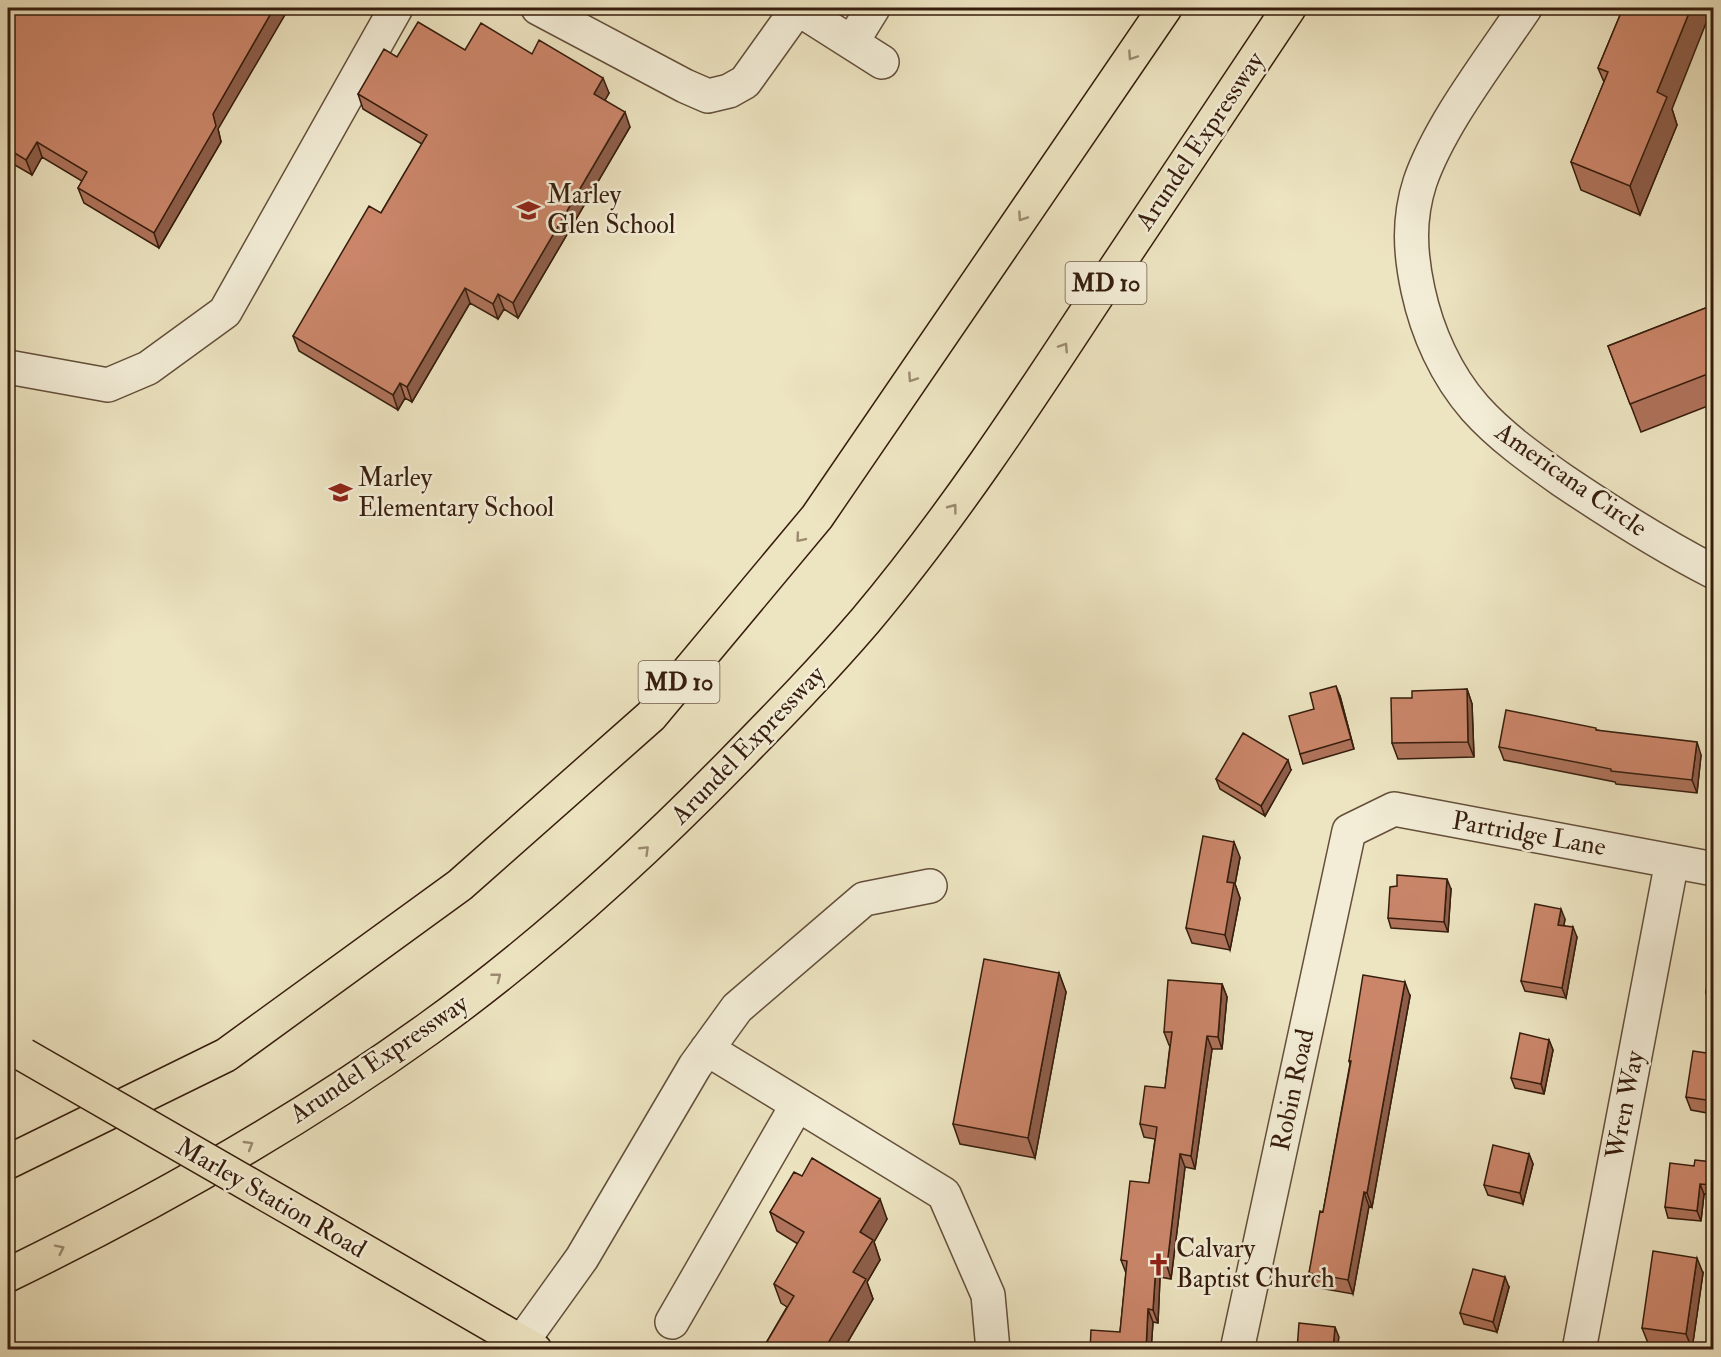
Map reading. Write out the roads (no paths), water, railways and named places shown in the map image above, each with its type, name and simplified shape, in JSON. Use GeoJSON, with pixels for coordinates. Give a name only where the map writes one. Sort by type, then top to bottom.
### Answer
{"type":"FeatureCollection","features":[{"type":"Feature","properties":{"kind":"main road","name":"MD 10"},"geometry":{"type":"LineString","coordinates":[[8,1162],[226,1055],[460,885],[651,716],[817,517],[1165,8]]}},
{"type":"Feature","properties":{"kind":"main road","name":"Arundel Expressway"},"geometry":{"type":"LineString","coordinates":[[8,1275],[88,1236],[279,1128],[419,1035],[502,973],[566,920],[631,864],[696,800],[801,693],[865,620],[918,554],[1019,415],[1289,8]]}},
{"type":"Feature","properties":{"kind":"main road","name":"Marley Station Road"},"geometry":{"type":"LineString","coordinates":[[16,1050],[309,1219],[524,1347]]}},
{"type":"Feature","properties":{"kind":"street"},"geometry":{"type":"LineString","coordinates":[[8,367],[108,386],[148,368],[225,312],[396,8]]}},
{"type":"Feature","properties":{"kind":"street"},"geometry":{"type":"LineString","coordinates":[[538,8],[708,96],[729,91],[745,82],[797,8],[882,62]]}},
{"type":"Feature","properties":{"kind":"street"},"geometry":{"type":"LineString","coordinates":[[852,42],[873,8]]}},
{"type":"Feature","properties":{"kind":"street","name":"Americana Circle"},"geometry":{"type":"LineString","coordinates":[[1526,8],[1453,116],[1420,181],[1412,214],[1411,239],[1413,266],[1429,326],[1441,356],[1456,382],[1474,407],[1496,429],[1534,460],[1585,495],[1636,528],[1713,572]]}},
{"type":"Feature","properties":{"kind":"street","name":"Partridge Lane"},"geometry":{"type":"LineString","coordinates":[[1349,831],[1394,809],[1713,869]]}},
{"type":"Feature","properties":{"kind":"street","name":"Robin Road"},"geometry":{"type":"LineString","coordinates":[[1237,1350],[1349,831]]}},
{"type":"Feature","properties":{"kind":"street","name":"Wren Way"},"geometry":{"type":"LineString","coordinates":[[1579,1350],[1672,861]]}},
{"type":"Feature","properties":{"kind":"street"},"geometry":{"type":"LineString","coordinates":[[524,1347],[582,1258],[689,1076],[737,1008],[864,899],[930,886]]}},
{"type":"Feature","properties":{"kind":"street"},"geometry":{"type":"LineString","coordinates":[[707,1049],[944,1194],[988,1295],[993,1350]]}},
{"type":"Feature","properties":{"kind":"street"},"geometry":{"type":"LineString","coordinates":[[672,1322],[797,1104]]}},
{"type":"Feature","properties":{"kind":"place","name":"Marley Glen School"},"geometry":{"type":"Point","coordinates":[529,210]}},
{"type":"Feature","properties":{"kind":"place","name":"Marley Elementary School"},"geometry":{"type":"Point","coordinates":[340,493]}},
{"type":"Feature","properties":{"kind":"place","name":"Calvary Baptist Church"},"geometry":{"type":"Point","coordinates":[1158,1264]}}]}
